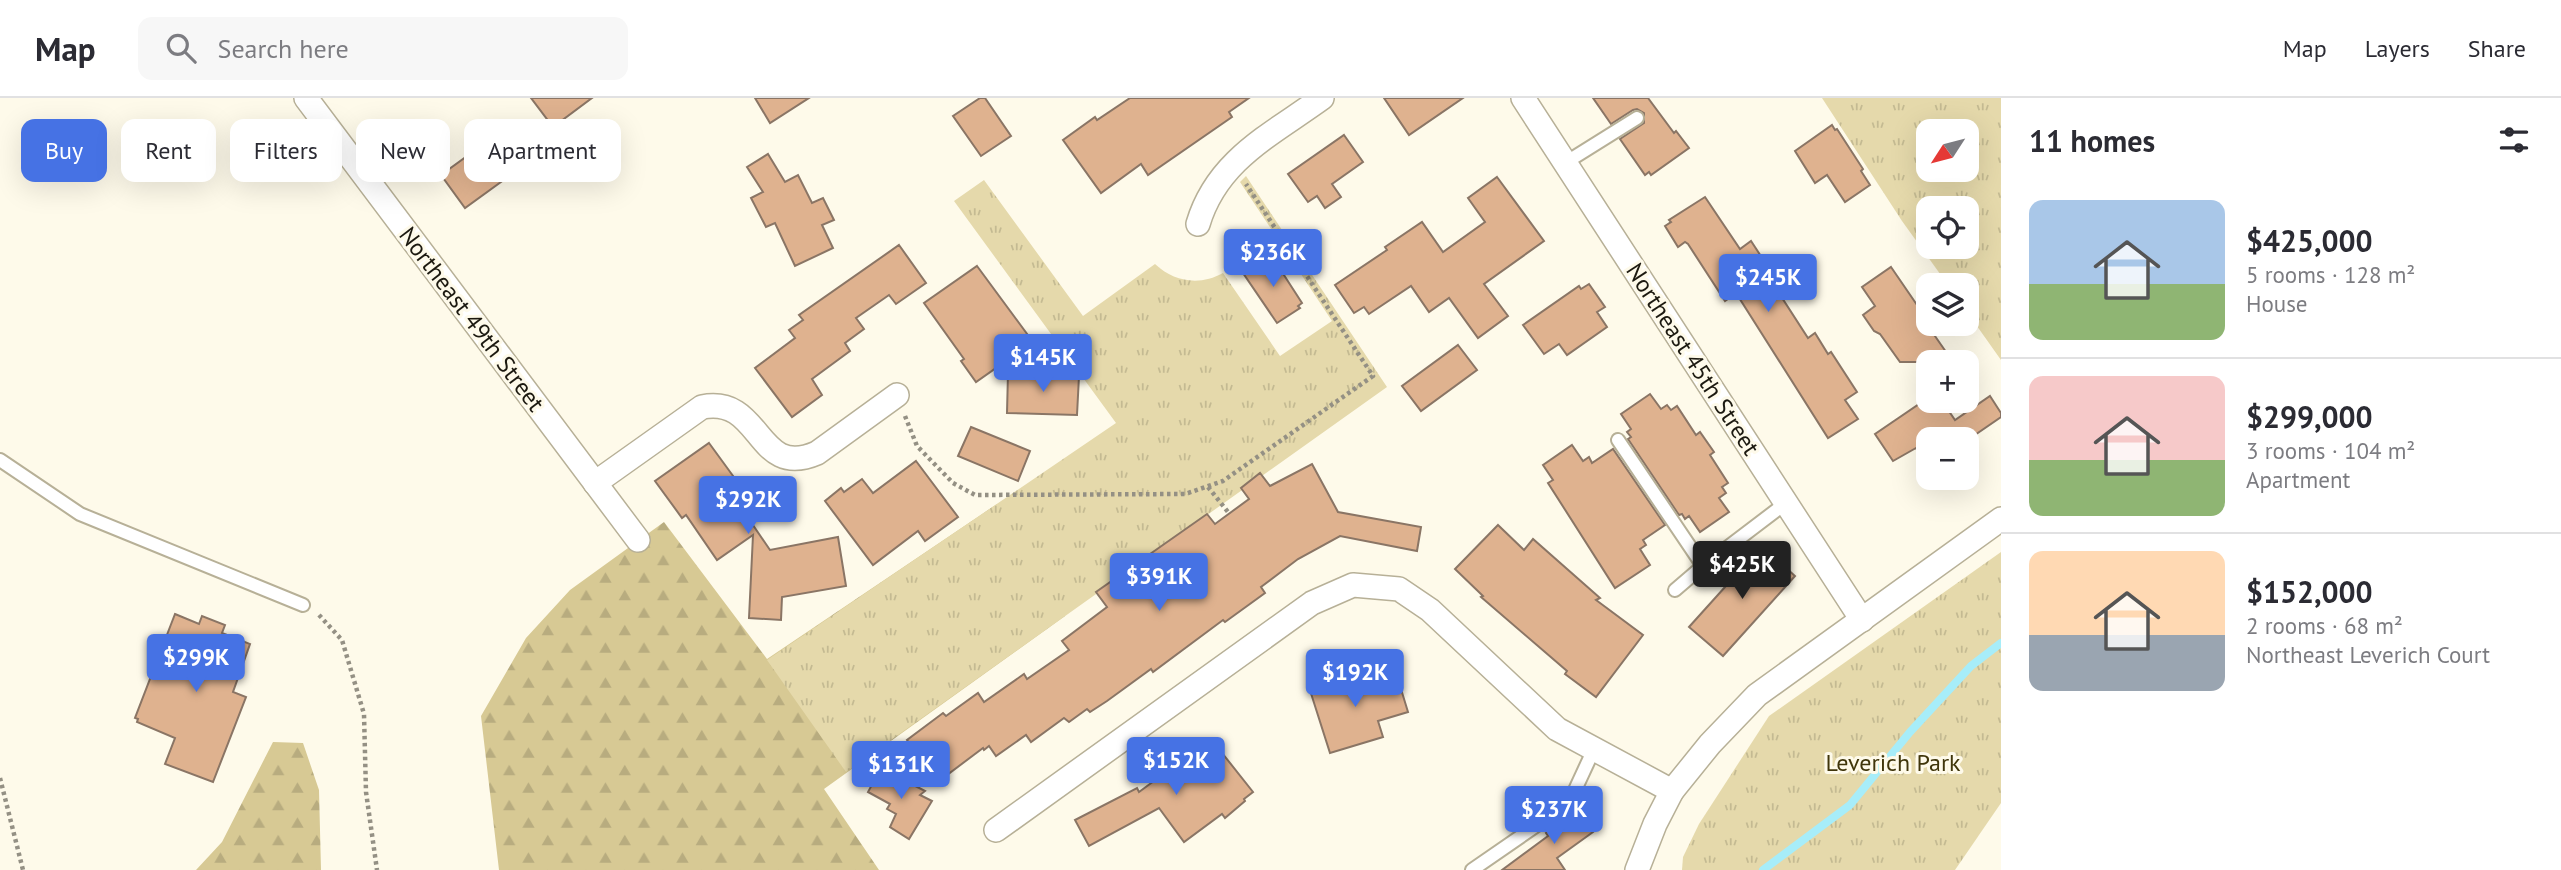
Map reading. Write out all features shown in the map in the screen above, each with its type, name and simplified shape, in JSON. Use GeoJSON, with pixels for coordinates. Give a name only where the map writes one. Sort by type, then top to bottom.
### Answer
{"type":"FeatureCollection","features":[{"type":"Feature","properties":{"kind":"street","name":"Northeast 49th Street"},"geometry":{"type":"LineString","coordinates":[[306,98],[638,540]]}},
{"type":"Feature","properties":{"kind":"street"},"geometry":{"type":"LineString","coordinates":[[1198,225],[1210,192],[1233,163],[1322,98]]}},
{"type":"Feature","properties":{"kind":"street","name":"Northeast 45th Street"},"geometry":{"type":"LineString","coordinates":[[1523,98],[1862,620]]}},
{"type":"Feature","properties":{"kind":"street"},"geometry":{"type":"LineString","coordinates":[[595,482],[702,407],[714,404],[738,411],[771,450],[793,459],[806,458],[817,453],[897,396]]}},
{"type":"Feature","properties":{"kind":"street"},"geometry":{"type":"LineString","coordinates":[[1637,870],[1655,824],[1672,791],[1710,744],[1757,695],[2001,519]]}},
{"type":"Feature","properties":{"kind":"street"},"geometry":{"type":"LineString","coordinates":[[996,830],[1312,603],[1353,585],[1399,589],[1430,610],[1557,729],[1672,791]]}},
{"type":"Feature","properties":{"kind":"lane"},"geometry":{"type":"LineString","coordinates":[[1565,163],[1637,118]]}},
{"type":"Feature","properties":{"kind":"lane"},"geometry":{"type":"LineString","coordinates":[[1618,440],[1703,566]]}},
{"type":"Feature","properties":{"kind":"lane"},"geometry":{"type":"LineString","coordinates":[[0,460],[80,514],[303,605]]}},
{"type":"Feature","properties":{"kind":"lane"},"geometry":{"type":"LineString","coordinates":[[1675,590],[1786,503]]}},
{"type":"Feature","properties":{"kind":"lane"},"geometry":{"type":"LineString","coordinates":[[1472,870],[1569,803],[1594,749]]}},
{"type":"Feature","properties":{"kind":"path"},"geometry":{"type":"LineString","coordinates":[[897,396],[917,446],[953,483],[975,495],[1185,494],[1223,481],[1373,376],[1233,163]]}},
{"type":"Feature","properties":{"kind":"path"},"geometry":{"type":"LineString","coordinates":[[1208,486],[1227,513]]}},
{"type":"Feature","properties":{"kind":"path"},"geometry":{"type":"LineString","coordinates":[[303,605],[323,618],[342,640],[364,714],[366,792],[377,870]]}},
{"type":"Feature","properties":{"kind":"path"},"geometry":{"type":"LineString","coordinates":[[0,778],[23,870]]}},
{"type":"Feature","properties":{"kind":"green space"},"geometry":{"type":"Polygon","coordinates":[[[1822,98],[2001,98],[2001,360],[1979,329],[1979,273],[1939,273],[1929,259],[1979,259],[1979,196],[1916,196],[1916,240],[1822,98]]]}},
{"type":"Feature","properties":{"kind":"green space"},"geometry":{"type":"Polygon","coordinates":[[[1246,176],[1387,387],[846,772],[767,660],[1116,423],[954,201],[984,180],[1083,316],[1155,264],[1170,275],[1188,280],[1205,280],[1223,273],[1280,356],[1332,321],[1240,182],[1246,176]]]}},
{"type":"Feature","properties":{"kind":"green space"},"geometry":{"type":"Polygon","coordinates":[[[997,504],[1065,616],[824,789],[879,870],[499,870],[481,716],[526,638],[570,590],[664,522],[767,659],[997,504]]]}},
{"type":"Feature","properties":{"kind":"green space","name":"Leverich Park"},"geometry":{"type":"Polygon","coordinates":[[[2001,552],[2001,803],[1955,870],[1682,870],[1683,857],[1699,824],[1769,716],[2001,552]]]}},
{"type":"Feature","properties":{"kind":"green space"},"geometry":{"type":"Polygon","coordinates":[[[273,742],[303,743],[319,790],[321,870],[196,870],[222,842],[273,742]]]}},
{"type":"Feature","properties":{"kind":"building"},"geometry":{"type":"Polygon","coordinates":[[[531,98],[592,98],[564,119],[547,119],[531,98]]]}},
{"type":"Feature","properties":{"kind":"building"},"geometry":{"type":"Polygon","coordinates":[[[755,98],[809,98],[770,123],[755,98]]]}},
{"type":"Feature","properties":{"kind":"building"},"geometry":{"type":"Polygon","coordinates":[[[980,98],[985,98],[1011,136],[981,156],[953,116],[980,98]]]}},
{"type":"Feature","properties":{"kind":"building"},"geometry":{"type":"Polygon","coordinates":[[[1130,98],[1249,98],[1229,112],[1232,117],[1148,175],[1141,164],[1101,193],[1063,140],[1095,117],[1097,120],[1130,98]]]}},
{"type":"Feature","properties":{"kind":"building"},"geometry":{"type":"Polygon","coordinates":[[[1384,98],[1463,98],[1409,135],[1384,98]]]}},
{"type":"Feature","properties":{"kind":"building"},"geometry":{"type":"Polygon","coordinates":[[[1593,98],[1648,98],[1689,148],[1651,175],[1649,172],[1645,175],[1620,139],[1644,123],[1644,113],[1633,110],[1611,124],[1593,98]]]}},
{"type":"Feature","properties":{"kind":"building"},"geometry":{"type":"Polygon","coordinates":[[[1832,125],[1863,169],[1861,171],[1870,185],[1845,202],[1827,175],[1815,183],[1795,151],[1832,125]]]}},
{"type":"Feature","properties":{"kind":"building"},"geometry":{"type":"Polygon","coordinates":[[[1344,135],[1363,162],[1332,184],[1341,197],[1325,208],[1317,196],[1308,202],[1288,174],[1344,135]]]}},
{"type":"Feature","properties":{"kind":"building"},"geometry":{"type":"Polygon","coordinates":[[[768,154],[785,182],[798,175],[812,203],[823,198],[834,220],[822,225],[833,248],[795,266],[775,223],[766,227],[751,198],[763,192],[747,167],[768,154]]]}},
{"type":"Feature","properties":{"kind":"building"},"geometry":{"type":"Polygon","coordinates":[[[464,158],[464,182],[501,182],[465,208],[446,182],[450,182],[450,168],[464,158]]]}},
{"type":"Feature","properties":{"kind":"building"},"geometry":{"type":"Polygon","coordinates":[[[1497,177],[1544,241],[1484,284],[1508,316],[1478,338],[1449,298],[1429,312],[1411,286],[1369,314],[1364,307],[1354,313],[1335,285],[1387,250],[1385,247],[1422,222],[1443,252],[1485,222],[1468,198],[1497,177]]]}},
{"type":"Feature","properties":{"kind":"building"},"geometry":{"type":"Polygon","coordinates":[[[1705,197],[1740,249],[1751,241],[1770,270],[1766,273],[1808,338],[1815,333],[1857,392],[1845,400],[1858,419],[1828,438],[1736,293],[1725,301],[1688,244],[1685,242],[1678,247],[1665,226],[1671,222],[1669,220],[1705,197]]]}},
{"type":"Feature","properties":{"kind":"building"},"geometry":{"type":"Polygon","coordinates":[[[899,245],[926,283],[896,304],[889,295],[856,318],[864,329],[845,343],[850,351],[812,379],[822,395],[792,417],[755,368],[795,338],[789,330],[803,320],[799,315],[899,245]]]}},
{"type":"Feature","properties":{"kind":"building"},"geometry":{"type":"Polygon","coordinates":[[[1271,255],[1302,303],[1298,306],[1300,308],[1277,323],[1243,273],[1271,255]]]}},
{"type":"Feature","properties":{"kind":"building"},"geometry":{"type":"Polygon","coordinates":[[[977,266],[1033,342],[976,382],[961,361],[964,359],[924,303],[977,266]]]}},
{"type":"Feature","properties":{"kind":"building"},"geometry":{"type":"Polygon","coordinates":[[[1891,267],[1916,303],[1916,336],[1935,336],[1945,350],[1916,350],[1916,362],[1900,362],[1863,315],[1875,306],[1862,287],[1891,267]]]}},
{"type":"Feature","properties":{"kind":"building"},"geometry":{"type":"Polygon","coordinates":[[[1589,284],[1605,307],[1597,312],[1607,327],[1567,355],[1559,344],[1544,354],[1523,325],[1579,286],[1581,289],[1589,284]]]}},
{"type":"Feature","properties":{"kind":"building"},"geometry":{"type":"Polygon","coordinates":[[[1458,345],[1477,370],[1421,411],[1402,386],[1458,345]]]}},
{"type":"Feature","properties":{"kind":"building"},"geometry":{"type":"Polygon","coordinates":[[[1008,373],[1079,376],[1077,415],[1007,413],[1008,373]]]}},
{"type":"Feature","properties":{"kind":"building"},"geometry":{"type":"Polygon","coordinates":[[[1650,394],[1661,409],[1667,405],[1671,410],[1677,406],[1696,435],[1700,432],[1714,452],[1710,455],[1728,483],[1722,487],[1726,493],[1719,498],[1729,512],[1700,532],[1689,516],[1685,519],[1682,514],[1679,515],[1628,439],[1631,437],[1627,432],[1631,429],[1621,414],[1650,394]]]}},
{"type":"Feature","properties":{"kind":"building"},"geometry":{"type":"Polygon","coordinates":[[[1990,396],[2001,417],[1979,432],[1979,427],[1916,427],[1916,448],[1893,461],[1875,434],[1916,406],[1916,413],[1950,413],[1955,420],[1965,413],[1979,413],[1979,404],[1990,396]]]}},
{"type":"Feature","properties":{"kind":"building"},"geometry":{"type":"Polygon","coordinates":[[[971,427],[1030,451],[1018,481],[958,456],[971,427]]]}},
{"type":"Feature","properties":{"kind":"building"},"geometry":{"type":"Polygon","coordinates":[[[709,443],[736,480],[727,487],[770,550],[838,537],[846,586],[782,597],[781,620],[749,618],[753,535],[717,560],[686,515],[682,518],[655,481],[709,443]]]}},
{"type":"Feature","properties":{"kind":"building"},"geometry":{"type":"Polygon","coordinates":[[[1572,445],[1583,461],[1589,457],[1592,463],[1613,449],[1665,525],[1643,540],[1646,545],[1640,549],[1650,565],[1615,588],[1548,483],[1553,480],[1543,465],[1572,445]]]}},
{"type":"Feature","properties":{"kind":"building"},"geometry":{"type":"Polygon","coordinates":[[[916,461],[958,517],[925,541],[918,531],[873,565],[825,501],[841,488],[844,492],[862,479],[873,493],[916,461]]]}},
{"type":"Feature","properties":{"kind":"building"},"geometry":{"type":"Polygon","coordinates":[[[1312,464],[1338,512],[1421,527],[1417,551],[1340,536],[1298,559],[1261,587],[1265,593],[1225,622],[1223,620],[1153,672],[1151,669],[1090,712],[1087,709],[1069,722],[1064,718],[1031,742],[1026,735],[996,756],[989,746],[984,750],[983,748],[939,781],[907,740],[943,713],[946,716],[978,693],[984,702],[1024,674],[1027,679],[1069,650],[1062,641],[1107,607],[1096,592],[1207,514],[1215,524],[1249,499],[1241,488],[1260,473],[1270,486],[1312,464]]]}},
{"type":"Feature","properties":{"kind":"building"},"geometry":{"type":"Polygon","coordinates":[[[1498,525],[1524,550],[1533,539],[1600,598],[1596,600],[1643,635],[1596,697],[1565,674],[1567,671],[1481,597],[1483,596],[1455,569],[1498,525]]]}},
{"type":"Feature","properties":{"kind":"building"},"geometry":{"type":"Polygon","coordinates":[[[1762,546],[1795,576],[1723,656],[1689,627],[1762,546]]]}},
{"type":"Feature","properties":{"kind":"building"},"geometry":{"type":"Polygon","coordinates":[[[175,614],[199,624],[202,616],[225,625],[222,633],[250,644],[233,692],[246,697],[213,782],[165,764],[175,738],[137,722],[138,719],[135,718],[175,614]]]}},
{"type":"Feature","properties":{"kind":"building"},"geometry":{"type":"Polygon","coordinates":[[[1353,670],[1359,687],[1397,676],[1408,712],[1378,721],[1383,737],[1330,753],[1308,684],[1353,670]]]}},
{"type":"Feature","properties":{"kind":"building"},"geometry":{"type":"Polygon","coordinates":[[[1211,739],[1253,792],[1245,801],[1225,818],[1222,814],[1184,842],[1159,808],[1089,846],[1075,820],[1137,788],[1139,792],[1211,739]]]}},
{"type":"Feature","properties":{"kind":"building"},"geometry":{"type":"Polygon","coordinates":[[[881,768],[925,791],[920,795],[932,801],[909,839],[890,827],[896,814],[887,809],[890,804],[868,792],[881,768]]]}},
{"type":"Feature","properties":{"kind":"building"},"geometry":{"type":"Polygon","coordinates":[[[1578,810],[1593,832],[1557,858],[1565,870],[1502,870],[1548,836],[1546,833],[1578,810]]]}},
{"type":"Feature","properties":{"kind":"waterway"},"geometry":{"type":"LineString","coordinates":[[1763,870],[1850,805],[1910,732],[1971,666],[2001,643]]}}]}
